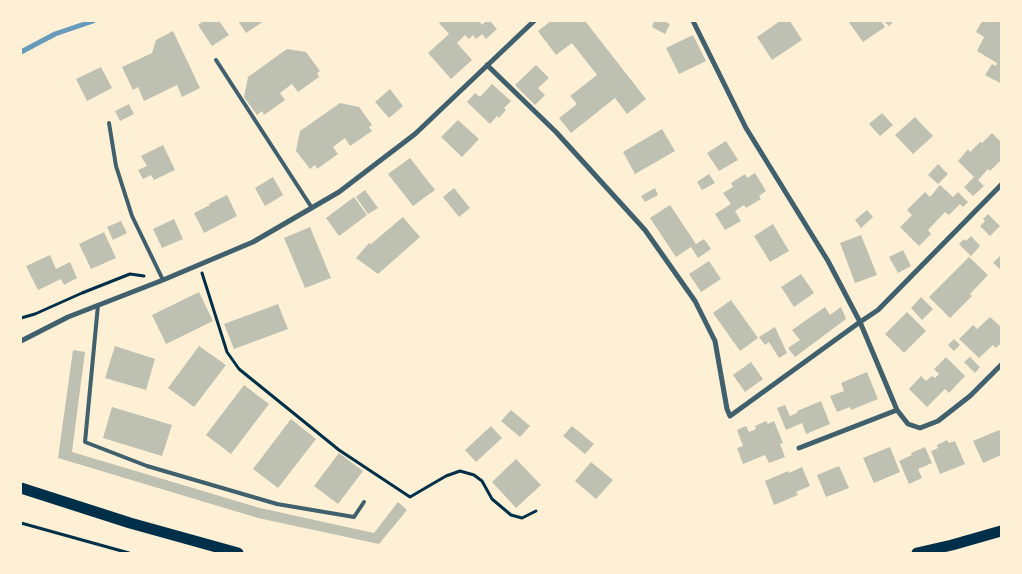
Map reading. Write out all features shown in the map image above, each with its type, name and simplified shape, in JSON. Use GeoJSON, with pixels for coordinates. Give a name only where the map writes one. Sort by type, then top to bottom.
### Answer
{"type":"FeatureCollection","features":[{"type":"Feature","properties":{"kind":"main road"},"geometry":{"type":"LineString","coordinates":[[21,488],[130,523],[238,553]]}},
{"type":"Feature","properties":{"kind":"main road"},"geometry":{"type":"LineString","coordinates":[[917,553],[1001,531]]}},
{"type":"Feature","properties":{"kind":"street"},"geometry":{"type":"LineString","coordinates":[[21,341],[68,317],[164,280],[252,242],[339,192],[415,134],[534,21]]}},
{"type":"Feature","properties":{"kind":"street"},"geometry":{"type":"LineString","coordinates":[[693,21],[746,128],[828,261],[860,322],[897,410],[908,424],[920,428],[938,421],[970,396],[1001,365]]}},
{"type":"Feature","properties":{"kind":"street"},"geometry":{"type":"LineString","coordinates":[[486,66],[556,132],[645,230],[695,300],[715,341],[727,409],[730,416],[878,310],[1001,185]]}},
{"type":"Feature","properties":{"kind":"street"},"geometry":{"type":"LineString","coordinates":[[799,448],[897,410]]}},
{"type":"Feature","properties":{"kind":"lane"},"geometry":{"type":"LineString","coordinates":[[216,60],[312,208]]}},
{"type":"Feature","properties":{"kind":"lane"},"geometry":{"type":"LineString","coordinates":[[109,123],[116,166],[132,216],[164,280]]}},
{"type":"Feature","properties":{"kind":"lane"},"geometry":{"type":"LineString","coordinates":[[98,305],[85,442],[147,466],[277,504],[354,517],[364,502]]}},
{"type":"Feature","properties":{"kind":"path"},"geometry":{"type":"LineString","coordinates":[[200,265],[228,352],[239,370],[339,450],[410,497],[446,476],[460,471],[474,475],[482,481],[492,500],[511,515],[522,518],[536,511]]}},
{"type":"Feature","properties":{"kind":"path"},"geometry":{"type":"LineString","coordinates":[[21,318],[35,314],[130,274],[164,280]]}},
{"type":"Feature","properties":{"kind":"path"},"geometry":{"type":"LineString","coordinates":[[21,523],[129,553]]}},
{"type":"Feature","properties":{"kind":"building"},"geometry":{"type":"Polygon","coordinates":[[[204,21],[219,21],[229,35],[212,46],[198,25],[204,21]]]}},
{"type":"Feature","properties":{"kind":"building"},"geometry":{"type":"Polygon","coordinates":[[[238,21],[264,21],[246,33],[238,21]]]}},
{"type":"Feature","properties":{"kind":"building"},"geometry":{"type":"Polygon","coordinates":[[[441,21],[479,21],[482,25],[486,21],[490,21],[497,29],[486,39],[482,34],[476,39],[473,35],[469,39],[465,35],[457,43],[472,60],[451,79],[428,53],[449,34],[439,23],[441,21]]]}},
{"type":"Feature","properties":{"kind":"building"},"geometry":{"type":"Polygon","coordinates":[[[551,21],[585,21],[646,99],[627,114],[615,98],[571,133],[559,118],[577,104],[570,96],[597,75],[572,43],[556,55],[538,31],[551,21]]]}},
{"type":"Feature","properties":{"kind":"building"},"geometry":{"type":"Polygon","coordinates":[[[654,21],[664,21],[670,24],[665,34],[652,27],[654,21]]]}},
{"type":"Feature","properties":{"kind":"building"},"geometry":{"type":"Polygon","coordinates":[[[780,21],[790,21],[802,40],[772,60],[757,37],[780,21]]]}},
{"type":"Feature","properties":{"kind":"building"},"geometry":{"type":"Polygon","coordinates":[[[848,21],[881,21],[885,27],[863,42],[848,21]]]}},
{"type":"Feature","properties":{"kind":"building"},"geometry":{"type":"Polygon","coordinates":[[[884,21],[894,21],[889,26],[884,21]]]}},
{"type":"Feature","properties":{"kind":"building"},"geometry":{"type":"Polygon","coordinates":[[[982,21],[1001,21],[1000,83],[985,75],[992,64],[996,66],[997,63],[977,51],[984,37],[976,32],[982,21]]]}},
{"type":"Feature","properties":{"kind":"building"},"geometry":{"type":"Polygon","coordinates":[[[173,31],[200,88],[182,97],[177,85],[144,101],[138,87],[133,90],[122,67],[152,53],[156,40],[173,31]]]}},
{"type":"Feature","properties":{"kind":"building"},"geometry":{"type":"Polygon","coordinates":[[[693,35],[706,61],[679,74],[666,48],[693,35]]]}},
{"type":"Feature","properties":{"kind":"building"},"geometry":{"type":"Polygon","coordinates":[[[287,49],[306,52],[320,71],[317,73],[319,77],[298,92],[292,84],[280,93],[285,100],[264,115],[262,111],[257,115],[244,97],[248,77],[287,49]]]}},
{"type":"Feature","properties":{"kind":"building"},"geometry":{"type":"Polygon","coordinates":[[[536,65],[549,78],[538,88],[545,95],[535,105],[515,85],[536,65]]]}},
{"type":"Feature","properties":{"kind":"building"},"geometry":{"type":"Polygon","coordinates":[[[101,67],[112,88],[87,101],[76,79],[101,67]]]}},
{"type":"Feature","properties":{"kind":"building"},"geometry":{"type":"Polygon","coordinates":[[[492,84],[511,101],[504,108],[506,110],[499,118],[497,116],[490,124],[467,102],[475,93],[480,97],[492,84]]]}},
{"type":"Feature","properties":{"kind":"building"},"geometry":{"type":"Polygon","coordinates":[[[390,89],[403,106],[389,118],[375,102],[390,89]]]}},
{"type":"Feature","properties":{"kind":"building"},"geometry":{"type":"Polygon","coordinates":[[[340,103],[359,107],[372,125],[369,127],[372,131],[350,146],[345,138],[333,147],[338,154],[317,169],[315,165],[310,169],[296,151],[300,131],[340,103]]]}},
{"type":"Feature","properties":{"kind":"building"},"geometry":{"type":"Polygon","coordinates":[[[129,104],[134,114],[120,121],[115,111],[129,104]]]}},
{"type":"Feature","properties":{"kind":"building"},"geometry":{"type":"Polygon","coordinates":[[[882,113],[893,125],[880,136],[869,124],[882,113]]]}},
{"type":"Feature","properties":{"kind":"building"},"geometry":{"type":"Polygon","coordinates":[[[915,117],[933,136],[913,154],[895,135],[915,117]]]}},
{"type":"Feature","properties":{"kind":"building"},"geometry":{"type":"Polygon","coordinates":[[[458,120],[479,139],[462,157],[441,137],[458,120]]]}},
{"type":"Feature","properties":{"kind":"building"},"geometry":{"type":"Polygon","coordinates":[[[662,129],[675,151],[635,174],[623,152],[662,129]]]}},
{"type":"Feature","properties":{"kind":"building"},"geometry":{"type":"Polygon","coordinates":[[[992,133],[1001,142],[1001,162],[990,171],[988,169],[978,180],[984,186],[973,196],[964,187],[974,177],[958,161],[968,149],[970,152],[992,133]]]}},
{"type":"Feature","properties":{"kind":"building"},"geometry":{"type":"Polygon","coordinates":[[[726,141],[738,160],[719,171],[707,153],[726,141]]]}},
{"type":"Feature","properties":{"kind":"building"},"geometry":{"type":"Polygon","coordinates":[[[163,145],[175,170],[154,180],[151,175],[143,179],[138,170],[147,166],[141,156],[163,145]]]}},
{"type":"Feature","properties":{"kind":"building"},"geometry":{"type":"Polygon","coordinates":[[[410,158],[435,190],[413,206],[388,174],[410,158]]]}},
{"type":"Feature","properties":{"kind":"building"},"geometry":{"type":"Polygon","coordinates":[[[938,164],[948,174],[938,184],[928,175],[938,164]]]}},
{"type":"Feature","properties":{"kind":"building"},"geometry":{"type":"Polygon","coordinates":[[[755,173],[766,191],[759,196],[761,199],[746,208],[744,205],[735,211],[741,221],[725,230],[715,214],[731,204],[723,193],[733,187],[731,183],[745,174],[747,178],[755,173]]]}},
{"type":"Feature","properties":{"kind":"building"},"geometry":{"type":"Polygon","coordinates":[[[709,174],[715,183],[702,190],[697,182],[709,174]]]}},
{"type":"Feature","properties":{"kind":"building"},"geometry":{"type":"Polygon","coordinates":[[[273,177],[283,195],[265,206],[255,188],[273,177]]]}},
{"type":"Feature","properties":{"kind":"building"},"geometry":{"type":"Polygon","coordinates":[[[940,185],[953,197],[958,192],[968,202],[963,207],[960,204],[949,215],[945,212],[928,230],[931,234],[919,246],[900,227],[912,215],[907,210],[925,192],[930,197],[940,185]]]}},
{"type":"Feature","properties":{"kind":"building"},"geometry":{"type":"Polygon","coordinates":[[[454,188],[470,208],[459,217],[443,197],[454,188]]]}},
{"type":"Feature","properties":{"kind":"building"},"geometry":{"type":"Polygon","coordinates":[[[655,188],[658,195],[645,202],[641,196],[655,188]]]}},
{"type":"Feature","properties":{"kind":"building"},"geometry":{"type":"Polygon","coordinates":[[[365,190],[378,208],[368,214],[356,197],[365,190]]]}},
{"type":"Feature","properties":{"kind":"building"},"geometry":{"type":"Polygon","coordinates":[[[227,195],[237,216],[204,233],[194,213],[227,195]]]}},
{"type":"Feature","properties":{"kind":"building"},"geometry":{"type":"Polygon","coordinates":[[[354,197],[367,215],[339,236],[326,218],[354,197]]]}},
{"type":"Feature","properties":{"kind":"building"},"geometry":{"type":"Polygon","coordinates":[[[670,205],[696,244],[704,239],[711,249],[698,258],[691,247],[676,257],[650,218],[670,205]]]}},
{"type":"Feature","properties":{"kind":"building"},"geometry":{"type":"Polygon","coordinates":[[[867,210],[873,217],[861,228],[855,220],[867,210]]]}},
{"type":"Feature","properties":{"kind":"building"},"geometry":{"type":"Polygon","coordinates":[[[988,214],[1000,226],[990,236],[980,226],[988,214]]]}},
{"type":"Feature","properties":{"kind":"building"},"geometry":{"type":"Polygon","coordinates":[[[403,217],[420,237],[378,274],[356,258],[369,243],[371,244],[403,217]]]}},
{"type":"Feature","properties":{"kind":"building"},"geometry":{"type":"Polygon","coordinates":[[[174,219],[183,239],[162,248],[153,229],[174,219]]]}},
{"type":"Feature","properties":{"kind":"building"},"geometry":{"type":"Polygon","coordinates":[[[121,221],[127,233],[113,240],[107,227],[121,221]]]}},
{"type":"Feature","properties":{"kind":"building"},"geometry":{"type":"Polygon","coordinates":[[[773,224],[789,251],[770,262],[754,236],[773,224]]]}},
{"type":"Feature","properties":{"kind":"building"},"geometry":{"type":"Polygon","coordinates":[[[310,227],[331,278],[305,288],[284,238],[310,227]]]}},
{"type":"Feature","properties":{"kind":"building"},"geometry":{"type":"Polygon","coordinates":[[[104,232],[116,258],[91,269],[79,244],[104,232]]]}},
{"type":"Feature","properties":{"kind":"building"},"geometry":{"type":"Polygon","coordinates":[[[861,235],[877,275],[855,283],[840,243],[861,235]]]}},
{"type":"Feature","properties":{"kind":"building"},"geometry":{"type":"Polygon","coordinates":[[[971,236],[980,246],[971,256],[959,244],[971,236]]]}},
{"type":"Feature","properties":{"kind":"building"},"geometry":{"type":"Polygon","coordinates":[[[903,250],[911,266],[898,273],[889,257],[903,250]]]}},
{"type":"Feature","properties":{"kind":"building"},"geometry":{"type":"Polygon","coordinates":[[[50,255],[56,269],[70,262],[77,278],[64,285],[61,279],[38,290],[26,266],[50,255]]]}},
{"type":"Feature","properties":{"kind":"building"},"geometry":{"type":"Polygon","coordinates":[[[1001,255],[1001,270],[993,263],[1001,255]]]}},
{"type":"Feature","properties":{"kind":"building"},"geometry":{"type":"Polygon","coordinates":[[[969,257],[988,275],[970,294],[972,296],[950,318],[929,297],[969,257]]]}},
{"type":"Feature","properties":{"kind":"building"},"geometry":{"type":"Polygon","coordinates":[[[709,261],[721,279],[701,292],[689,274],[709,261]]]}},
{"type":"Feature","properties":{"kind":"building"},"geometry":{"type":"Polygon","coordinates":[[[801,274],[814,293],[794,307],[781,287],[801,274]]]}},
{"type":"Feature","properties":{"kind":"building"},"geometry":{"type":"Polygon","coordinates":[[[199,292],[213,321],[166,344],[152,315],[199,292]]]}},
{"type":"Feature","properties":{"kind":"building"},"geometry":{"type":"Polygon","coordinates":[[[921,297],[933,309],[922,320],[911,308],[921,297]]]}},
{"type":"Feature","properties":{"kind":"building"},"geometry":{"type":"Polygon","coordinates":[[[731,300],[758,338],[740,351],[713,313],[731,300]]]}},
{"type":"Feature","properties":{"kind":"building"},"geometry":{"type":"Polygon","coordinates":[[[278,304],[288,329],[234,349],[224,324],[278,304]]]}},
{"type":"Feature","properties":{"kind":"building"},"geometry":{"type":"Polygon","coordinates":[[[825,307],[830,315],[841,307],[846,319],[795,357],[788,348],[800,340],[792,330],[825,307]]]}},
{"type":"Feature","properties":{"kind":"building"},"geometry":{"type":"Polygon","coordinates":[[[907,312],[926,331],[904,353],[885,334],[907,312]]]}},
{"type":"Feature","properties":{"kind":"building"},"geometry":{"type":"Polygon","coordinates":[[[990,317],[1001,327],[1001,343],[996,348],[993,345],[979,358],[959,339],[973,325],[977,329],[990,317]]]}},
{"type":"Feature","properties":{"kind":"building"},"geometry":{"type":"Polygon","coordinates":[[[775,327],[787,353],[779,358],[769,342],[765,345],[759,337],[775,327]]]}},
{"type":"Feature","properties":{"kind":"building"},"geometry":{"type":"Polygon","coordinates":[[[954,339],[960,345],[954,351],[948,345],[954,339]]]}},
{"type":"Feature","properties":{"kind":"building"},"geometry":{"type":"Polygon","coordinates":[[[115,346],[155,359],[146,390],[105,378],[115,346]]]}},
{"type":"Feature","properties":{"kind":"building"},"geometry":{"type":"Polygon","coordinates":[[[199,346],[226,365],[194,407],[168,388],[199,346]]]}},
{"type":"Feature","properties":{"kind":"building"},"geometry":{"type":"Polygon","coordinates":[[[73,350],[85,352],[72,452],[260,508],[374,533],[398,502],[407,510],[379,544],[258,518],[58,458],[73,350]]]}},
{"type":"Feature","properties":{"kind":"building"},"geometry":{"type":"Polygon","coordinates":[[[946,357],[965,376],[949,393],[945,389],[927,407],[909,389],[921,376],[926,381],[932,376],[935,378],[939,374],[934,369],[946,357]]]}},
{"type":"Feature","properties":{"kind":"building"},"geometry":{"type":"Polygon","coordinates":[[[970,357],[980,367],[975,373],[964,362],[970,357]]]}},
{"type":"Feature","properties":{"kind":"building"},"geometry":{"type":"Polygon","coordinates":[[[751,362],[763,379],[745,392],[733,375],[751,362]]]}},
{"type":"Feature","properties":{"kind":"building"},"geometry":{"type":"Polygon","coordinates":[[[867,372],[878,399],[851,410],[850,407],[837,412],[830,396],[844,391],[841,383],[867,372]]]}},
{"type":"Feature","properties":{"kind":"building"},"geometry":{"type":"Polygon","coordinates":[[[244,385],[269,404],[231,454],[206,435],[244,385]]]}},
{"type":"Feature","properties":{"kind":"building"},"geometry":{"type":"Polygon","coordinates":[[[821,401],[830,424],[806,434],[802,423],[786,430],[777,408],[785,405],[790,416],[821,401]]]}},
{"type":"Feature","properties":{"kind":"building"},"geometry":{"type":"Polygon","coordinates":[[[112,407],[172,425],[162,456],[103,438],[112,407]]]}},
{"type":"Feature","properties":{"kind":"building"},"geometry":{"type":"Polygon","coordinates":[[[511,410],[530,426],[520,437],[501,421],[511,410]]]}},
{"type":"Feature","properties":{"kind":"building"},"geometry":{"type":"Polygon","coordinates":[[[291,419],[316,439],[278,488],[253,469],[291,419]]]}},
{"type":"Feature","properties":{"kind":"building"},"geometry":{"type":"Polygon","coordinates":[[[766,421],[768,424],[774,421],[783,443],[780,444],[785,457],[769,463],[765,455],[743,464],[737,448],[743,446],[737,430],[746,426],[749,432],[756,429],[755,426],[766,421]]]}},
{"type":"Feature","properties":{"kind":"building"},"geometry":{"type":"Polygon","coordinates":[[[491,426],[502,438],[476,462],[465,450],[491,426]]]}},
{"type":"Feature","properties":{"kind":"building"},"geometry":{"type":"Polygon","coordinates":[[[572,426],[594,444],[585,454],[563,436],[572,426]]]}},
{"type":"Feature","properties":{"kind":"building"},"geometry":{"type":"Polygon","coordinates":[[[999,430],[1001,433],[1001,455],[983,463],[973,441],[999,430]]]}},
{"type":"Feature","properties":{"kind":"building"},"geometry":{"type":"Polygon","coordinates":[[[947,440],[949,443],[955,441],[965,464],[940,474],[931,451],[938,448],[937,445],[947,440]]]}},
{"type":"Feature","properties":{"kind":"building"},"geometry":{"type":"Polygon","coordinates":[[[890,447],[900,472],[874,483],[863,458],[890,447]]]}},
{"type":"Feature","properties":{"kind":"building"},"geometry":{"type":"Polygon","coordinates":[[[925,447],[932,463],[918,469],[922,478],[909,484],[899,461],[925,447]]]}},
{"type":"Feature","properties":{"kind":"building"},"geometry":{"type":"Polygon","coordinates":[[[339,453],[363,471],[338,504],[314,486],[339,453]]]}},
{"type":"Feature","properties":{"kind":"building"},"geometry":{"type":"Polygon","coordinates":[[[516,459],[541,485],[516,508],[492,482],[516,459]]]}},
{"type":"Feature","properties":{"kind":"building"},"geometry":{"type":"Polygon","coordinates":[[[591,462],[613,480],[596,499],[575,481],[591,462]]]}},
{"type":"Feature","properties":{"kind":"building"},"geometry":{"type":"Polygon","coordinates":[[[839,466],[849,488],[826,497],[817,475],[839,466]]]}},
{"type":"Feature","properties":{"kind":"building"},"geometry":{"type":"Polygon","coordinates":[[[802,467],[810,486],[796,492],[798,495],[774,505],[765,481],[802,467]]]}},
{"type":"Feature","properties":{"kind":"waterway"},"geometry":{"type":"LineString","coordinates":[[21,52],[55,34],[93,21]]}}]}
